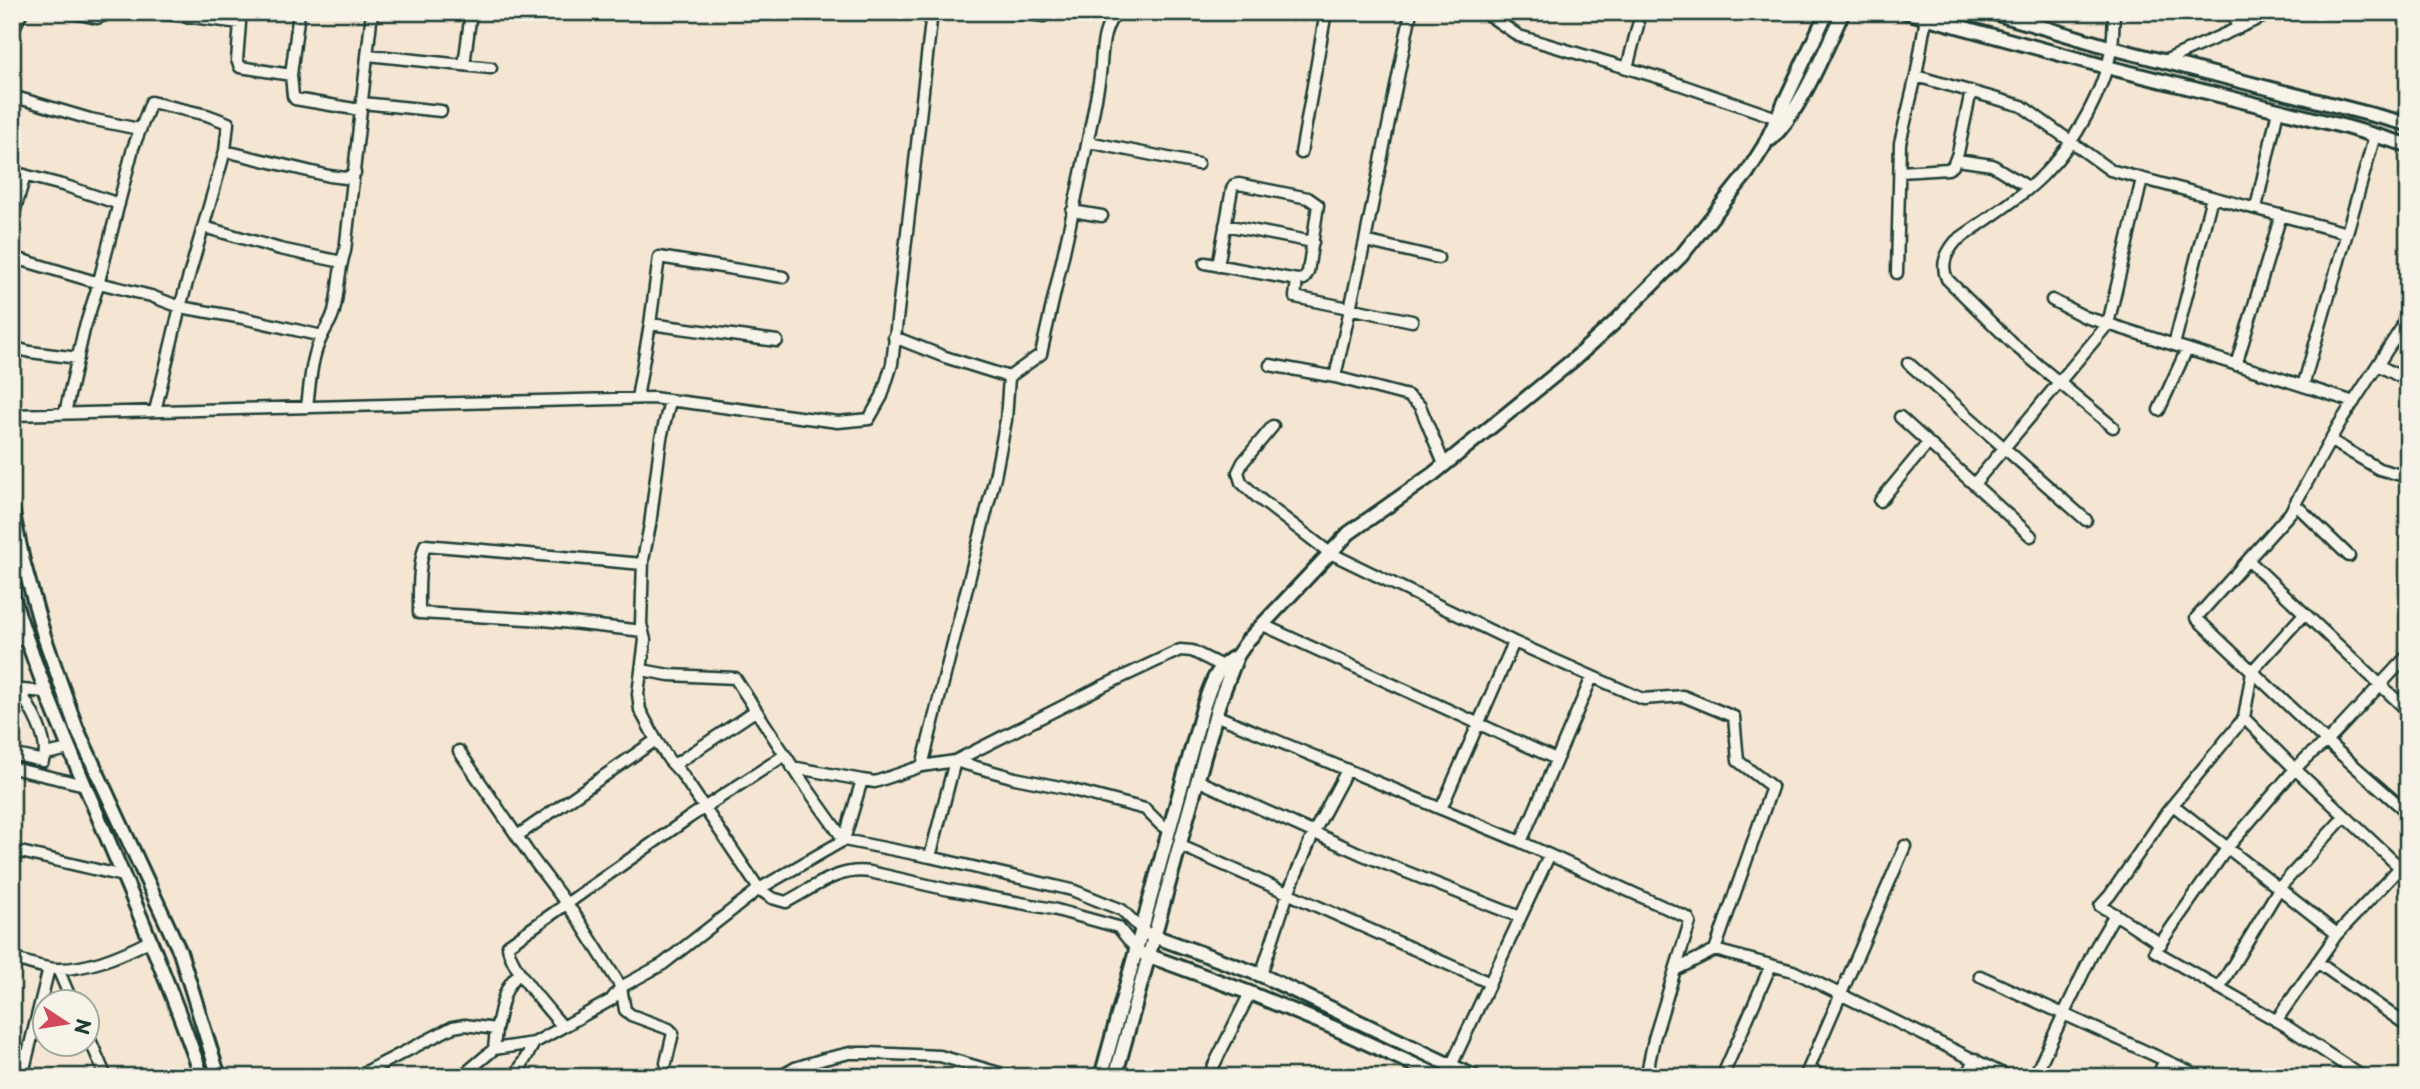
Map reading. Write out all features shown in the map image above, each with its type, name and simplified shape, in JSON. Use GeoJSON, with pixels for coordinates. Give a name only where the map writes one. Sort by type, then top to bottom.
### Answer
{"type":"FeatureCollection","features":[{"type":"Feature","properties":{"kind":"street"},"geometry":{"type":"LineString","coordinates":[[12,32],[22,12]]}},
{"type":"Feature","properties":{"kind":"street"},"geometry":{"type":"LineString","coordinates":[[70,12],[97,18],[113,12]]}},
{"type":"Feature","properties":{"kind":"street"},"geometry":{"type":"LineString","coordinates":[[152,12],[241,17],[237,60],[240,66],[291,75]]}},
{"type":"Feature","properties":{"kind":"street"},"geometry":{"type":"LineString","coordinates":[[299,12],[291,75],[295,99],[441,111]]}},
{"type":"Feature","properties":{"kind":"street"},"geometry":{"type":"LineString","coordinates":[[307,407],[313,364],[322,336],[329,327],[334,312],[345,251],[372,12]]}},
{"type":"Feature","properties":{"kind":"street"},"geometry":{"type":"LineString","coordinates":[[464,65],[470,20],[468,12]]}},
{"type":"Feature","properties":{"kind":"street"},"geometry":{"type":"LineString","coordinates":[[12,415],[637,398],[838,422],[869,419],[882,396],[891,364],[932,12]]}},
{"type":"Feature","properties":{"kind":"street"},"geometry":{"type":"LineString","coordinates":[[1016,12],[1044,16],[1049,12]]}},
{"type":"Feature","properties":{"kind":"street"},"geometry":{"type":"LineString","coordinates":[[1009,377],[1041,354],[1088,142],[1101,75],[1100,56],[1111,18],[1118,12]]}},
{"type":"Feature","properties":{"kind":"street"},"geometry":{"type":"LineString","coordinates":[[1301,153],[1326,12]]}},
{"type":"Feature","properties":{"kind":"street"},"geometry":{"type":"LineString","coordinates":[[1335,377],[1411,12]]}},
{"type":"Feature","properties":{"kind":"street"},"geometry":{"type":"LineString","coordinates":[[1485,12],[1519,36],[1627,68],[1779,121]]}},
{"type":"Feature","properties":{"kind":"street"},"geometry":{"type":"LineString","coordinates":[[1115,1077],[1198,780],[1227,660],[1237,656],[1248,639],[1349,533],[1444,464],[1572,361],[1681,256],[1765,146],[1779,121],[1827,12]]}},
{"type":"Feature","properties":{"kind":"street"},"geometry":{"type":"LineString","coordinates":[[1779,121],[1817,69],[1843,12]]}},
{"type":"Feature","properties":{"kind":"street"},"geometry":{"type":"LineString","coordinates":[[1906,12],[2408,145]]}},
{"type":"Feature","properties":{"kind":"street"},"geometry":{"type":"LineString","coordinates":[[2113,427],[2013,344],[1947,279],[1944,271],[1948,250],[1956,240],[2046,173],[2070,140],[2091,106],[2107,67],[2112,48],[2115,12]]}},
{"type":"Feature","properties":{"kind":"street"},"geometry":{"type":"LineString","coordinates":[[2236,29],[2237,12]]}},
{"type":"Feature","properties":{"kind":"street"},"geometry":{"type":"LineString","coordinates":[[2164,61],[2274,12]]}},
{"type":"Feature","properties":{"kind":"street"},"geometry":{"type":"LineString","coordinates":[[1994,13],[2112,48],[2408,124]]}},
{"type":"Feature","properties":{"kind":"street"},"geometry":{"type":"LineString","coordinates":[[1897,273],[1900,143],[1933,17]]}},
{"type":"Feature","properties":{"kind":"street"},"geometry":{"type":"LineString","coordinates":[[1627,68],[1639,24]]}},
{"type":"Feature","properties":{"kind":"street"},"geometry":{"type":"LineString","coordinates":[[368,55],[491,68]]}},
{"type":"Feature","properties":{"kind":"street"},"geometry":{"type":"LineString","coordinates":[[1916,76],[2022,106],[2110,170],[2347,233]]}},
{"type":"Feature","properties":{"kind":"street"},"geometry":{"type":"LineString","coordinates":[[1900,172],[1948,169],[1953,166],[1971,91]]}},
{"type":"Feature","properties":{"kind":"street"},"geometry":{"type":"LineString","coordinates":[[12,96],[77,116],[139,129]]}},
{"type":"Feature","properties":{"kind":"street"},"geometry":{"type":"LineString","coordinates":[[65,413],[84,330],[139,129],[151,102],[228,123],[225,150],[180,307],[155,411]]}},
{"type":"Feature","properties":{"kind":"street"},"geometry":{"type":"LineString","coordinates":[[2256,208],[2278,110]]}},
{"type":"Feature","properties":{"kind":"street"},"geometry":{"type":"LineString","coordinates":[[2304,386],[2375,135]]}},
{"type":"Feature","properties":{"kind":"street"},"geometry":{"type":"LineString","coordinates":[[1088,142],[1198,164]]}},
{"type":"Feature","properties":{"kind":"street"},"geometry":{"type":"LineString","coordinates":[[225,150],[328,176],[346,178],[355,173]]}},
{"type":"Feature","properties":{"kind":"street"},"geometry":{"type":"LineString","coordinates":[[1956,160],[1992,165],[2028,187]]}},
{"type":"Feature","properties":{"kind":"street"},"geometry":{"type":"LineString","coordinates":[[12,172],[119,204]]}},
{"type":"Feature","properties":{"kind":"street"},"geometry":{"type":"LineString","coordinates":[[12,220],[25,176]]}},
{"type":"Feature","properties":{"kind":"street"},"geometry":{"type":"LineString","coordinates":[[1974,484],[2108,324],[2142,178]]}},
{"type":"Feature","properties":{"kind":"street"},"geometry":{"type":"LineString","coordinates":[[1205,263],[1297,280],[1307,276],[1318,205],[1312,200],[1238,184],[1234,186],[1218,265]]}},
{"type":"Feature","properties":{"kind":"street"},"geometry":{"type":"LineString","coordinates":[[2174,345],[2212,197]]}},
{"type":"Feature","properties":{"kind":"street"},"geometry":{"type":"LineString","coordinates":[[1072,211],[1102,216]]}},
{"type":"Feature","properties":{"kind":"street"},"geometry":{"type":"LineString","coordinates":[[2236,365],[2281,215]]}},
{"type":"Feature","properties":{"kind":"street"},"geometry":{"type":"LineString","coordinates":[[1225,225],[1313,242]]}},
{"type":"Feature","properties":{"kind":"street"},"geometry":{"type":"LineString","coordinates":[[204,227],[342,262]]}},
{"type":"Feature","properties":{"kind":"street"},"geometry":{"type":"LineString","coordinates":[[1365,241],[1438,258]]}},
{"type":"Feature","properties":{"kind":"street"},"geometry":{"type":"LineString","coordinates":[[12,257],[180,307],[322,336]]}},
{"type":"Feature","properties":{"kind":"street"},"geometry":{"type":"LineString","coordinates":[[637,398],[659,257],[783,277]]}},
{"type":"Feature","properties":{"kind":"street"},"geometry":{"type":"LineString","coordinates":[[1297,280],[1295,297],[1412,321]]}},
{"type":"Feature","properties":{"kind":"street"},"geometry":{"type":"LineString","coordinates":[[2052,300],[2085,317],[2354,402]]}},
{"type":"Feature","properties":{"kind":"street"},"geometry":{"type":"LineString","coordinates":[[2408,306],[2402,327],[2330,440],[2290,513],[2196,618],[2327,742],[2408,813]]}},
{"type":"Feature","properties":{"kind":"street"},"geometry":{"type":"LineString","coordinates":[[650,324],[777,341]]}},
{"type":"Feature","properties":{"kind":"street"},"geometry":{"type":"LineString","coordinates":[[894,337],[945,358],[1009,377]]}},
{"type":"Feature","properties":{"kind":"street"},"geometry":{"type":"LineString","coordinates":[[12,347],[78,358]]}},
{"type":"Feature","properties":{"kind":"street"},"geometry":{"type":"LineString","coordinates":[[2159,410],[2187,349]]}},
{"type":"Feature","properties":{"kind":"street"},"geometry":{"type":"LineString","coordinates":[[1908,363],[2086,520]]}},
{"type":"Feature","properties":{"kind":"street"},"geometry":{"type":"LineString","coordinates":[[1270,365],[1335,377],[1408,396],[1420,406],[1444,464]]}},
{"type":"Feature","properties":{"kind":"street"},"geometry":{"type":"LineString","coordinates":[[2378,365],[2408,381]]}},
{"type":"Feature","properties":{"kind":"street"},"geometry":{"type":"LineString","coordinates":[[922,765],[995,477],[1006,420],[1009,377]]}},
{"type":"Feature","properties":{"kind":"street"},"geometry":{"type":"LineString","coordinates":[[670,401],[661,438],[643,564],[641,588],[645,639],[638,694],[640,710],[656,740],[705,807],[759,890],[786,902],[832,877],[858,870],[1053,909],[1118,927],[1136,948],[1149,957],[1250,993],[1441,1077]]}},
{"type":"Feature","properties":{"kind":"street"},"geometry":{"type":"LineString","coordinates":[[1900,418],[2031,536]]}},
{"type":"Feature","properties":{"kind":"street"},"geometry":{"type":"LineString","coordinates":[[1273,426],[1243,461],[1238,472],[1241,482],[1256,497],[1330,553],[1514,642],[1643,699],[1683,696],[1734,717],[1738,761],[1772,787],[1715,950]]}},
{"type":"Feature","properties":{"kind":"street"},"geometry":{"type":"LineString","coordinates":[[2330,440],[2379,469],[2408,477]]}},
{"type":"Feature","properties":{"kind":"street"},"geometry":{"type":"LineString","coordinates":[[1880,501],[1928,443]]}},
{"type":"Feature","properties":{"kind":"street"},"geometry":{"type":"LineString","coordinates":[[2295,504],[2349,556]]}},
{"type":"Feature","properties":{"kind":"street"},"geometry":{"type":"LineString","coordinates":[[12,509],[44,636],[71,714],[180,952],[219,1077]]}},
{"type":"Feature","properties":{"kind":"street"},"geometry":{"type":"LineString","coordinates":[[643,564],[425,545],[419,589],[419,613],[544,620],[643,631]]}},
{"type":"Feature","properties":{"kind":"street"},"geometry":{"type":"LineString","coordinates":[[2248,560],[2408,711]]}},
{"type":"Feature","properties":{"kind":"street"},"geometry":{"type":"LineString","coordinates":[[12,593],[26,641],[46,692],[151,940],[202,1077]]}},
{"type":"Feature","properties":{"kind":"street"},"geometry":{"type":"LineString","coordinates":[[2161,944],[2100,906],[2173,805],[2244,718],[2252,671],[2304,614]]}},
{"type":"Feature","properties":{"kind":"street"},"geometry":{"type":"LineString","coordinates":[[1263,625],[1556,760]]}},
{"type":"Feature","properties":{"kind":"street"},"geometry":{"type":"LineString","coordinates":[[12,638],[26,641]]}},
{"type":"Feature","properties":{"kind":"street"},"geometry":{"type":"LineString","coordinates":[[1441,809],[1514,642]]}},
{"type":"Feature","properties":{"kind":"street"},"geometry":{"type":"LineString","coordinates":[[792,767],[875,782],[922,765],[955,761],[1180,650],[1192,651],[1226,669]]}},
{"type":"Feature","properties":{"kind":"street"},"geometry":{"type":"LineString","coordinates":[[2362,1077],[2276,1021],[2155,951],[2228,847],[2295,769],[2327,742],[2408,655]]}},
{"type":"Feature","properties":{"kind":"street"},"geometry":{"type":"LineString","coordinates":[[1101,1077],[1203,708],[1213,679],[1226,669]]}},
{"type":"Feature","properties":{"kind":"street"},"geometry":{"type":"LineString","coordinates":[[642,670],[670,675],[735,678],[792,767],[844,839],[1072,890],[1122,910],[1154,938],[1262,975],[1449,1071],[1475,1077]]}},
{"type":"Feature","properties":{"kind":"street"},"geometry":{"type":"LineString","coordinates":[[1521,842],[1592,677]]}},
{"type":"Feature","properties":{"kind":"street"},"geometry":{"type":"LineString","coordinates":[[16,690],[46,692]]}},
{"type":"Feature","properties":{"kind":"street"},"geometry":{"type":"LineString","coordinates":[[12,754],[43,761],[46,754],[37,723],[16,690]]}},
{"type":"Feature","properties":{"kind":"street"},"geometry":{"type":"LineString","coordinates":[[674,765],[755,711]]}},
{"type":"Feature","properties":{"kind":"street"},"geometry":{"type":"LineString","coordinates":[[1215,715],[1521,842],[1688,918],[1690,922],[1654,1039],[1646,1077]]}},
{"type":"Feature","properties":{"kind":"street"},"geometry":{"type":"LineString","coordinates":[[2244,718],[2408,875]]}},
{"type":"Feature","properties":{"kind":"street"},"geometry":{"type":"LineString","coordinates":[[37,723],[57,720]]}},
{"type":"Feature","properties":{"kind":"street"},"geometry":{"type":"LineString","coordinates":[[517,836],[656,740]]}},
{"type":"Feature","properties":{"kind":"street"},"geometry":{"type":"LineString","coordinates":[[46,754],[69,749]]}},
{"type":"Feature","properties":{"kind":"street"},"geometry":{"type":"LineString","coordinates":[[459,751],[621,987],[623,1005],[627,1012],[673,1033],[666,1063]]}},
{"type":"Feature","properties":{"kind":"street"},"geometry":{"type":"LineString","coordinates":[[564,1027],[520,973],[508,952],[508,945],[705,807],[785,755]]}},
{"type":"Feature","properties":{"kind":"street"},"geometry":{"type":"LineString","coordinates":[[955,761],[1145,809],[1169,830]]}},
{"type":"Feature","properties":{"kind":"street"},"geometry":{"type":"LineString","coordinates":[[930,857],[955,761]]}},
{"type":"Feature","properties":{"kind":"street"},"geometry":{"type":"LineString","coordinates":[[12,768],[85,785]]}},
{"type":"Feature","properties":{"kind":"street"},"geometry":{"type":"LineString","coordinates":[[1262,975],[1288,893],[1314,832],[1347,770]]}},
{"type":"Feature","properties":{"kind":"street"},"geometry":{"type":"LineString","coordinates":[[461,1077],[494,1049],[534,1043],[611,1000],[621,987],[663,964],[759,890],[844,839],[862,780]]}},
{"type":"Feature","properties":{"kind":"street"},"geometry":{"type":"LineString","coordinates":[[1198,780],[1361,854],[1520,916]]}},
{"type":"Feature","properties":{"kind":"street"},"geometry":{"type":"LineString","coordinates":[[2173,805],[2337,934]]}},
{"type":"Feature","properties":{"kind":"street"},"geometry":{"type":"LineString","coordinates":[[2219,988],[2280,887],[2345,816]]}},
{"type":"Feature","properties":{"kind":"street"},"geometry":{"type":"LineString","coordinates":[[1180,845],[1490,982]]}},
{"type":"Feature","properties":{"kind":"street"},"geometry":{"type":"LineString","coordinates":[[1826,1077],[1807,1073],[1905,846]]}},
{"type":"Feature","properties":{"kind":"street"},"geometry":{"type":"LineString","coordinates":[[12,849],[122,876]]}},
{"type":"Feature","properties":{"kind":"street"},"geometry":{"type":"LineString","coordinates":[[1449,1071],[1549,856]]}},
{"type":"Feature","properties":{"kind":"street"},"geometry":{"type":"LineString","coordinates":[[2276,1021],[2337,934],[2408,859]]}},
{"type":"Feature","properties":{"kind":"street"},"geometry":{"type":"LineString","coordinates":[[2034,1077],[2094,950],[2115,914]]}},
{"type":"Feature","properties":{"kind":"street"},"geometry":{"type":"LineString","coordinates":[[12,958],[53,968],[105,961],[151,940]]}},
{"type":"Feature","properties":{"kind":"street"},"geometry":{"type":"LineString","coordinates":[[1675,970],[1715,950],[1793,971],[2009,1077]]}},
{"type":"Feature","properties":{"kind":"street"},"geometry":{"type":"LineString","coordinates":[[2318,962],[2408,1026]]}},
{"type":"Feature","properties":{"kind":"street"},"geometry":{"type":"LineString","coordinates":[[1722,1077],[1771,965]]}},
{"type":"Feature","properties":{"kind":"street"},"geometry":{"type":"LineString","coordinates":[[53,968],[64,988]]}},
{"type":"Feature","properties":{"kind":"street"},"geometry":{"type":"LineString","coordinates":[[22,1077],[53,968]]}},
{"type":"Feature","properties":{"kind":"street"},"geometry":{"type":"LineString","coordinates":[[494,1049],[496,1029],[507,987],[520,973]]}},
{"type":"Feature","properties":{"kind":"street"},"geometry":{"type":"LineString","coordinates":[[1980,976],[2202,1077]]}},
{"type":"Feature","properties":{"kind":"street"},"geometry":{"type":"LineString","coordinates":[[1208,1077],[1250,993]]}},
{"type":"Feature","properties":{"kind":"street"},"geometry":{"type":"LineString","coordinates":[[356,1077],[446,1029],[465,1025],[496,1029]]}},
{"type":"Feature","properties":{"kind":"street"},"geometry":{"type":"LineString","coordinates":[[512,1077],[534,1043]]}},
{"type":"Feature","properties":{"kind":"street"},"geometry":{"type":"LineString","coordinates":[[12,1053],[26,1056]]}},
{"type":"Feature","properties":{"kind":"street"},"geometry":{"type":"LineString","coordinates":[[779,1077],[795,1068],[850,1053],[940,1056],[1013,1077]]}},
{"type":"Feature","properties":{"kind":"street"},"geometry":{"type":"LineString","coordinates":[[98,1058],[106,1077]]}},
{"type":"Feature","properties":{"kind":"street"},"geometry":{"type":"LineString","coordinates":[[1967,1077],[1975,1059]]}},
{"type":"Feature","properties":{"kind":"street"},"geometry":{"type":"LineString","coordinates":[[2157,1077],[2165,1060]]}}]}
